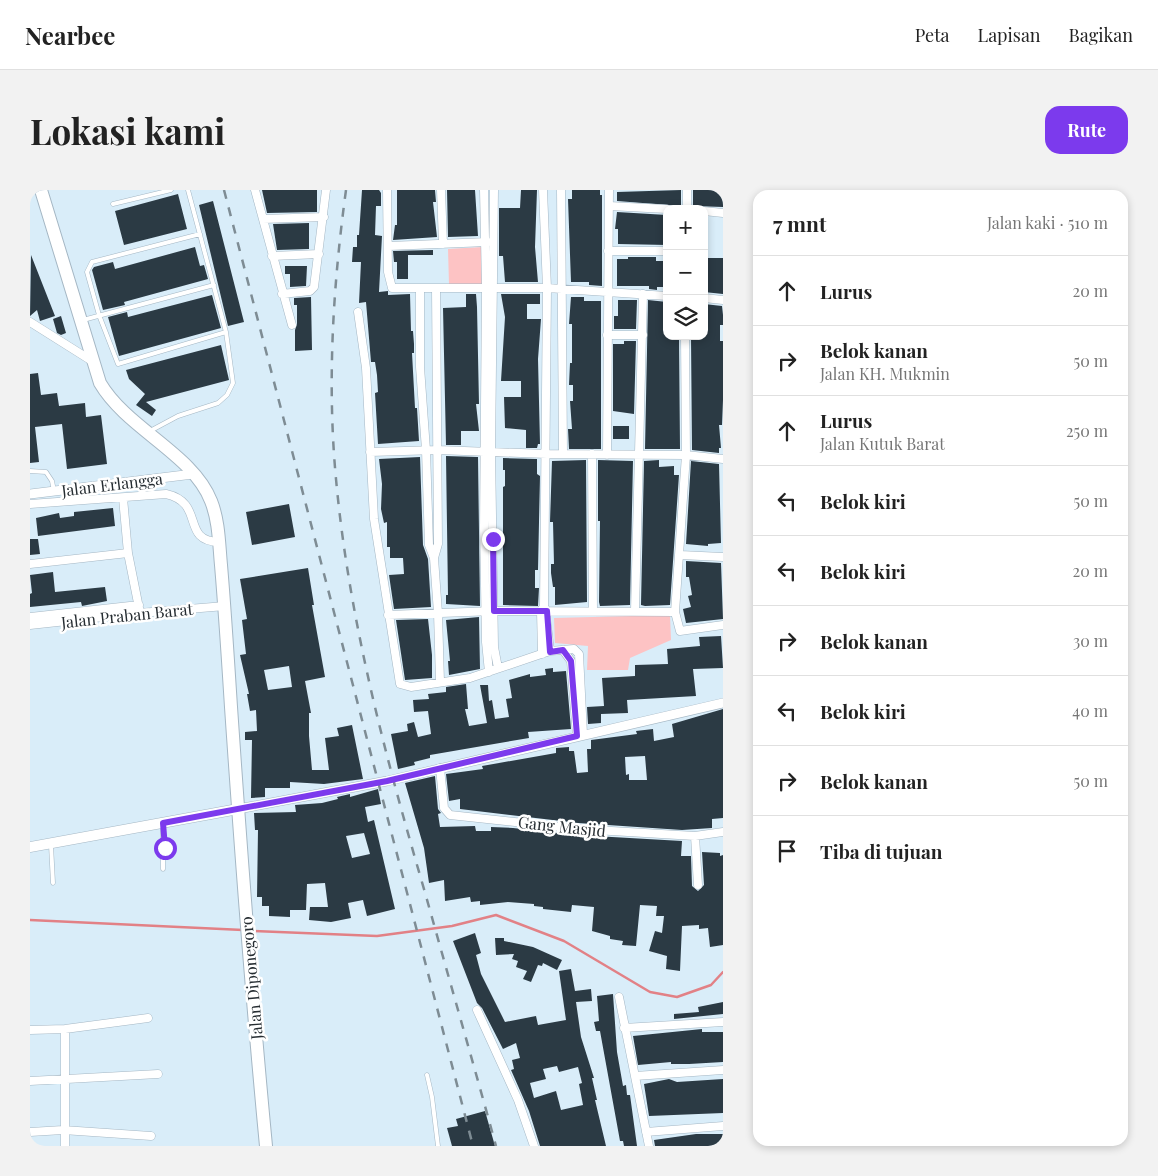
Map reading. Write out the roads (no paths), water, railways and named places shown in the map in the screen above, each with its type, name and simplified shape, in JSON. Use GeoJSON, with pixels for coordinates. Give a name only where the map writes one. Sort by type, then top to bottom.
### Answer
{"type":"FeatureCollection","features":[{"type":"Feature","properties":{"kind":"highway","name":"Jalan Diponegoro"},"geometry":{"type":"LineString","coordinates":[[41,190],[100,383],[110,400],[193,474],[206,490],[212,502],[219,542],[225,606],[248,957],[266,1146]]}},
{"type":"Feature","properties":{"kind":"main road"},"geometry":{"type":"LineString","coordinates":[[30,847],[238,809]]}},
{"type":"Feature","properties":{"kind":"street"},"geometry":{"type":"LineString","coordinates":[[255,190],[292,325]]}},
{"type":"Feature","properties":{"kind":"street"},"geometry":{"type":"LineString","coordinates":[[282,294],[312,290],[319,254],[326,190]]}},
{"type":"Feature","properties":{"kind":"street"},"geometry":{"type":"LineString","coordinates":[[387,190],[388,272],[392,288],[547,288],[663,296]]}},
{"type":"Feature","properties":{"kind":"street"},"geometry":{"type":"LineString","coordinates":[[441,190],[443,244]]}},
{"type":"Feature","properties":{"kind":"street"},"geometry":{"type":"LineString","coordinates":[[484,190],[484,242],[490,287]]}},
{"type":"Feature","properties":{"kind":"street"},"geometry":{"type":"LineString","coordinates":[[489,672],[490,611],[487,451],[494,190]]}},
{"type":"Feature","properties":{"kind":"street"},"geometry":{"type":"LineString","coordinates":[[543,190],[547,288],[547,454],[544,609],[546,653]]}},
{"type":"Feature","properties":{"kind":"street"},"geometry":{"type":"LineString","coordinates":[[561,190],[562,453]]}},
{"type":"Feature","properties":{"kind":"street"},"geometry":{"type":"LineString","coordinates":[[607,455],[609,190]]}},
{"type":"Feature","properties":{"kind":"street"},"geometry":{"type":"LineString","coordinates":[[687,190],[687,205]]}},
{"type":"Feature","properties":{"kind":"street"},"geometry":{"type":"LineString","coordinates":[[609,206],[663,209]]}},
{"type":"Feature","properties":{"kind":"street"},"geometry":{"type":"LineString","coordinates":[[708,211],[723,213]]}},
{"type":"Feature","properties":{"kind":"street"},"geometry":{"type":"LineString","coordinates":[[262,219],[324,217]]}},
{"type":"Feature","properties":{"kind":"street"},"geometry":{"type":"LineString","coordinates":[[544,219],[561,220]]}},
{"type":"Feature","properties":{"kind":"street"},"geometry":{"type":"LineString","coordinates":[[389,246],[494,242]]}},
{"type":"Feature","properties":{"kind":"street"},"geometry":{"type":"LineString","coordinates":[[608,251],[663,251]]}},
{"type":"Feature","properties":{"kind":"street"},"geometry":{"type":"LineString","coordinates":[[272,256],[319,254]]}},
{"type":"Feature","properties":{"kind":"street"},"geometry":{"type":"LineString","coordinates":[[420,288],[420,367],[426,450],[429,545],[434,558],[440,682]]}},
{"type":"Feature","properties":{"kind":"street"},"geometry":{"type":"LineString","coordinates":[[434,558],[438,544],[436,288]]}},
{"type":"Feature","properties":{"kind":"street"},"geometry":{"type":"LineString","coordinates":[[636,611],[643,294]]}},
{"type":"Feature","properties":{"kind":"street"},"geometry":{"type":"LineString","coordinates":[[708,298],[723,300]]}},
{"type":"Feature","properties":{"kind":"street"},"geometry":{"type":"LineString","coordinates":[[358,312],[366,368],[374,519],[400,684],[411,687],[440,682],[489,672],[546,653],[574,649],[580,654],[580,735]]}},
{"type":"Feature","properties":{"kind":"street"},"geometry":{"type":"LineString","coordinates":[[30,322],[92,361]]}},
{"type":"Feature","properties":{"kind":"street"},"geometry":{"type":"LineString","coordinates":[[607,335],[643,335]]}},
{"type":"Feature","properties":{"kind":"street"},"geometry":{"type":"LineString","coordinates":[[685,340],[686,455],[675,612],[680,631],[723,625]]}},
{"type":"Feature","properties":{"kind":"street"},"geometry":{"type":"LineString","coordinates":[[547,365],[562,364]]}},
{"type":"Feature","properties":{"kind":"street"},"geometry":{"type":"LineString","coordinates":[[420,367],[436,365]]}},
{"type":"Feature","properties":{"kind":"street"},"geometry":{"type":"LineString","coordinates":[[370,452],[438,450],[547,454],[686,455],[723,459]]}},
{"type":"Feature","properties":{"kind":"street"},"geometry":{"type":"LineString","coordinates":[[592,454],[593,610]]}},
{"type":"Feature","properties":{"kind":"street","name":"Jalan Erlangga"},"geometry":{"type":"LineString","coordinates":[[30,494],[193,474]]}},
{"type":"Feature","properties":{"kind":"street"},"geometry":{"type":"LineString","coordinates":[[30,504],[166,494],[177,497],[188,505],[198,535],[206,541],[219,542]]}},
{"type":"Feature","properties":{"kind":"street"},"geometry":{"type":"LineString","coordinates":[[30,617],[139,609],[128,553],[123,498]]}},
{"type":"Feature","properties":{"kind":"street"},"geometry":{"type":"LineString","coordinates":[[30,564],[128,553]]}},
{"type":"Feature","properties":{"kind":"street"},"geometry":{"type":"LineString","coordinates":[[680,555],[723,557]]}},
{"type":"Feature","properties":{"kind":"street","name":"Jalan Praban Barat"},"geometry":{"type":"LineString","coordinates":[[30,625],[139,609],[225,606]]}},
{"type":"Feature","properties":{"kind":"street"},"geometry":{"type":"LineString","coordinates":[[388,615],[544,609],[675,612]]}},
{"type":"Feature","properties":{"kind":"street"},"geometry":{"type":"LineString","coordinates":[[490,611],[498,668]]}},
{"type":"Feature","properties":{"kind":"street"},"geometry":{"type":"LineString","coordinates":[[238,809],[440,768],[723,703]]}},
{"type":"Feature","properties":{"kind":"street","name":"Gang Masjid"},"geometry":{"type":"LineString","coordinates":[[440,768],[444,808],[450,815],[578,829],[695,836],[723,832]]}},
{"type":"Feature","properties":{"kind":"street"},"geometry":{"type":"LineString","coordinates":[[695,836],[698,885]]}},
{"type":"Feature","properties":{"kind":"street"},"geometry":{"type":"LineString","coordinates":[[619,997],[648,1146]]}},
{"type":"Feature","properties":{"kind":"street"},"geometry":{"type":"LineString","coordinates":[[477,1010],[518,1100],[534,1146]]}},
{"type":"Feature","properties":{"kind":"street"},"geometry":{"type":"LineString","coordinates":[[30,1030],[65,1029],[148,1018]]}},
{"type":"Feature","properties":{"kind":"street"},"geometry":{"type":"LineString","coordinates":[[624,1028],[723,1022]]}},
{"type":"Feature","properties":{"kind":"street"},"geometry":{"type":"LineString","coordinates":[[65,1029],[63,1130],[65,1146]]}},
{"type":"Feature","properties":{"kind":"street"},"geometry":{"type":"LineString","coordinates":[[634,1076],[723,1070]]}},
{"type":"Feature","properties":{"kind":"street"},"geometry":{"type":"LineString","coordinates":[[30,1081],[158,1074]]}},
{"type":"Feature","properties":{"kind":"street"},"geometry":{"type":"LineString","coordinates":[[646,1132],[723,1126]]}},
{"type":"Feature","properties":{"kind":"street"},"geometry":{"type":"LineString","coordinates":[[30,1132],[63,1130],[151,1136]]}},
{"type":"Feature","properties":{"kind":"lane"},"geometry":{"type":"LineString","coordinates":[[114,204],[171,190]]}},
{"type":"Feature","properties":{"kind":"lane"},"geometry":{"type":"LineString","coordinates":[[146,433],[178,416],[218,403],[228,395],[234,383],[226,332],[188,190]]}},
{"type":"Feature","properties":{"kind":"lane"},"geometry":{"type":"LineString","coordinates":[[200,234],[92,262],[87,272],[99,315],[118,364],[226,332]]}},
{"type":"Feature","properties":{"kind":"lane"},"geometry":{"type":"LineString","coordinates":[[80,321],[214,285]]}},
{"type":"Feature","properties":{"kind":"lane"},"geometry":{"type":"LineString","coordinates":[[30,471],[46,472],[52,481],[54,492]]}},
{"type":"Feature","properties":{"kind":"lane"},"geometry":{"type":"LineString","coordinates":[[163,823],[163,869]]}},
{"type":"Feature","properties":{"kind":"lane"},"geometry":{"type":"LineString","coordinates":[[50,843],[53,883]]}},
{"type":"Feature","properties":{"kind":"lane"},"geometry":{"type":"LineString","coordinates":[[427,1075],[432,1097],[438,1146]]}},
{"type":"Feature","properties":{"kind":"waterway"},"geometry":{"type":"LineString","coordinates":[[251,931],[377,936],[452,926],[496,915],[564,941],[650,992],[677,997],[711,985],[723,972]]}},
{"type":"Feature","properties":{"kind":"waterway"},"geometry":{"type":"LineString","coordinates":[[30,920],[243,930]]}},
{"type":"Feature","properties":{"kind":"railway"},"geometry":{"type":"LineString","coordinates":[[224,190],[473,1146]]}},
{"type":"Feature","properties":{"kind":"railway"},"geometry":{"type":"LineString","coordinates":[[346,190],[335,298],[332,407],[336,479],[350,585],[383,741],[496,1146]]}}]}
